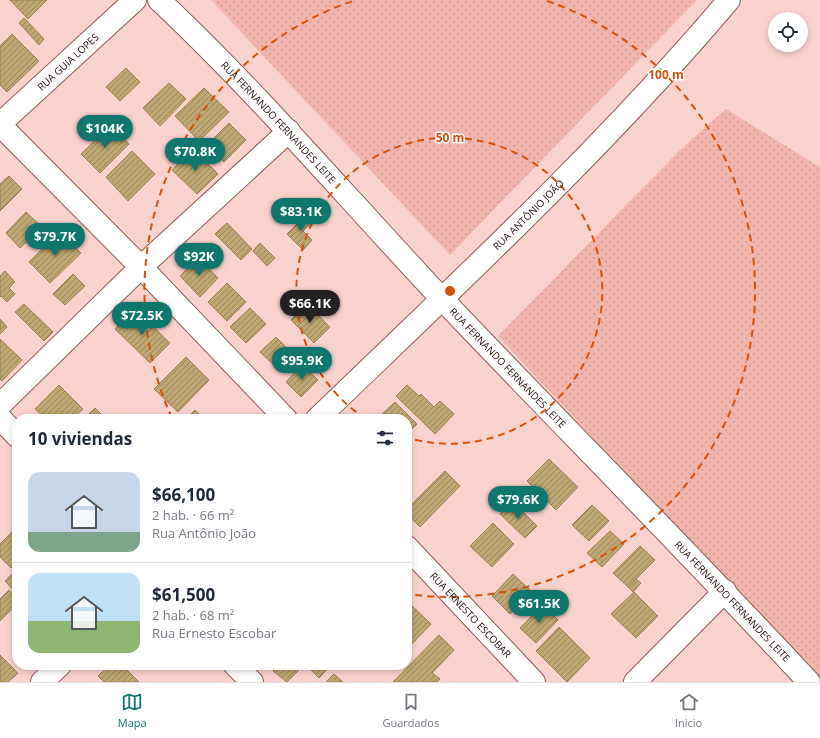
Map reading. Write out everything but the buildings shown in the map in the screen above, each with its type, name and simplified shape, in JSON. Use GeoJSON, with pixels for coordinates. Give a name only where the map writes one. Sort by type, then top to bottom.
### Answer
{"type":"FeatureCollection","features":[{"type":"Feature","properties":{"kind":"street","name":"RUA GUIA LOPES"},"geometry":{"type":"LineString","coordinates":[[0,125],[135,0]]}},
{"type":"Feature","properties":{"kind":"street","name":"RUA FERNANDO FERNANDES LEITE"},"geometry":{"type":"LineString","coordinates":[[159,0],[181,8],[289,131],[442,298],[725,591],[809,682]]}},
{"type":"Feature","properties":{"kind":"street","name":"RUA ANTÔNIO JOÃO"},"geometry":{"type":"LineString","coordinates":[[321,414],[617,126],[685,52],[729,0]]}},
{"type":"Feature","properties":{"kind":"street"},"geometry":{"type":"LineString","coordinates":[[0,125],[141,267],[281,414]]}},
{"type":"Feature","properties":{"kind":"street"},"geometry":{"type":"LineString","coordinates":[[0,405],[141,267],[289,131]]}},
{"type":"Feature","properties":{"kind":"street"},"geometry":{"type":"LineString","coordinates":[[0,418],[12,431]]}},
{"type":"Feature","properties":{"kind":"street","name":"RUA ERNESTO ESCOBAR"},"geometry":{"type":"LineString","coordinates":[[412,552],[534,682]]}},
{"type":"Feature","properties":{"kind":"street"},"geometry":{"type":"LineString","coordinates":[[635,682],[725,591]]}},
{"type":"Feature","properties":{"kind":"street"},"geometry":{"type":"LineString","coordinates":[[42,682],[55,670]]}},
{"type":"Feature","properties":{"kind":"street"},"geometry":{"type":"LineString","coordinates":[[241,670],[252,682]]}},
{"type":"Feature","properties":{"kind":"shaded area"},"geometry":{"type":"Polygon","coordinates":[[[211,0],[697,0],[450,255],[211,0]]]}},
{"type":"Feature","properties":{"kind":"shaded area"},"geometry":{"type":"Polygon","coordinates":[[[726,109],[820,167],[820,681],[498,336],[680,150],[726,109]]]}}]}
